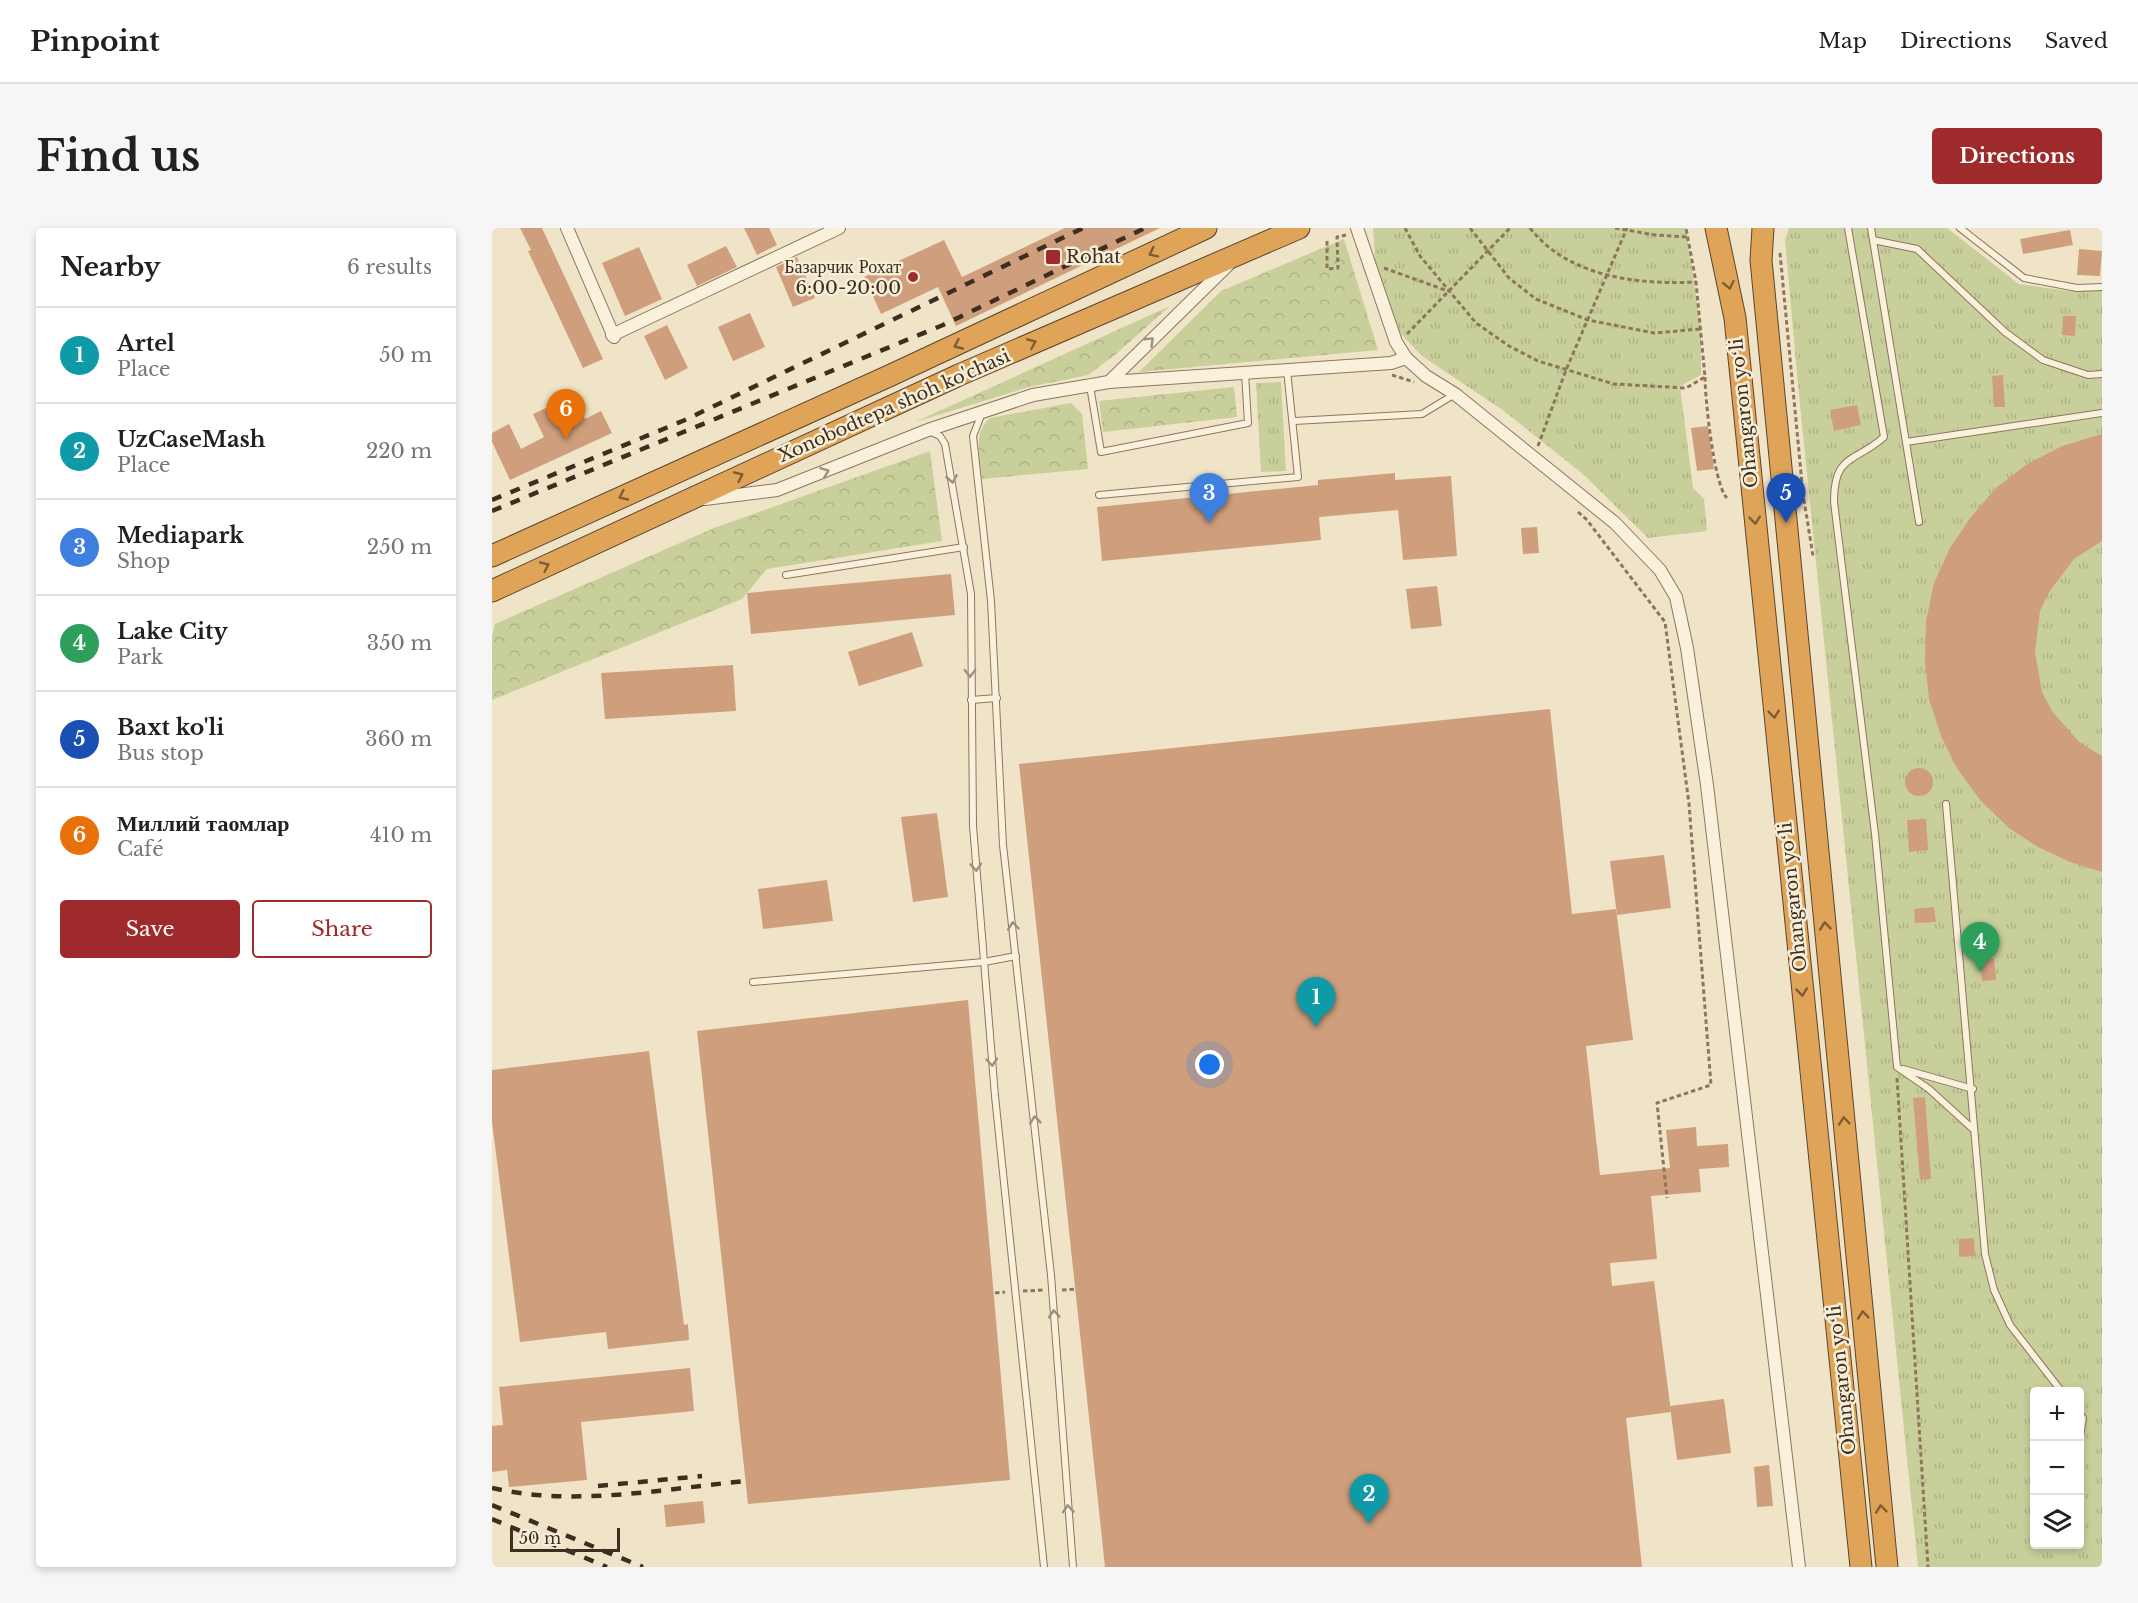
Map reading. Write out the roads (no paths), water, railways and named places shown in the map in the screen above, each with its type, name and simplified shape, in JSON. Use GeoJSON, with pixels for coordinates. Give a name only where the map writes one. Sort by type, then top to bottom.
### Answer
{"type":"FeatureCollection","features":[{"type":"Feature","properties":{"kind":"highway","name":"Xonobodtepa shoh ko'chasi"},"geometry":{"type":"LineString","coordinates":[[492,556],[889,376],[1206,228]]}},
{"type":"Feature","properties":{"kind":"highway","name":"Xonobodtepa shoh ko'chasi"},"geometry":{"type":"LineString","coordinates":[[492,591],[959,375],[1299,228]]}},
{"type":"Feature","properties":{"kind":"highway","name":"Ohangaron yoʻli"},"geometry":{"type":"LineString","coordinates":[[1716,228],[1735,318],[1861,1567]]}},
{"type":"Feature","properties":{"kind":"highway","name":"Ohangaron yoʻli"},"geometry":{"type":"LineString","coordinates":[[1763,228],[1762,272],[1887,1567]]}},
{"type":"Feature","properties":{"kind":"highway"},"geometry":{"type":"LineString","coordinates":[[676,471],[688,500]]}},
{"type":"Feature","properties":{"kind":"street"},"geometry":{"type":"LineString","coordinates":[[567,228],[613,336],[840,228]]}},
{"type":"Feature","properties":{"kind":"street"},"geometry":{"type":"LineString","coordinates":[[1358,228],[1367,262],[1396,342],[1406,358],[1534,457],[1638,545],[1669,582],[1681,614],[1707,785],[1799,1567]]}},
{"type":"Feature","properties":{"kind":"street"},"geometry":{"type":"LineString","coordinates":[[1109,381],[1239,254]]}},
{"type":"Feature","properties":{"kind":"street"},"geometry":{"type":"LineString","coordinates":[[688,500],[777,490],[928,430],[1033,395],[1109,381],[1391,363],[1406,358]]}},
{"type":"Feature","properties":{"kind":"lane"},"geometry":{"type":"LineString","coordinates":[[1848,228],[1884,437],[1872,448],[1847,460],[1841,466],[1834,483],[1834,502],[1875,834],[1897,1067]]}},
{"type":"Feature","properties":{"kind":"lane"},"geometry":{"type":"LineString","coordinates":[[1871,228],[1919,522]]}},
{"type":"Feature","properties":{"kind":"lane"},"geometry":{"type":"LineString","coordinates":[[1960,228],[2024,278],[2077,288],[2102,287]]}},
{"type":"Feature","properties":{"kind":"lane"},"geometry":{"type":"LineString","coordinates":[[1873,240],[1917,249],[2006,333],[2043,360],[2088,375],[2102,374]]}},
{"type":"Feature","properties":{"kind":"lane"},"geometry":{"type":"LineString","coordinates":[[1099,495],[1298,477],[1287,370]]}},
{"type":"Feature","properties":{"kind":"lane"},"geometry":{"type":"LineString","coordinates":[[1090,386],[1101,452],[1248,423],[1245,373]]}},
{"type":"Feature","properties":{"kind":"lane"},"geometry":{"type":"LineString","coordinates":[[1294,421],[1422,414],[1455,394]]}},
{"type":"Feature","properties":{"kind":"lane"},"geometry":{"type":"LineString","coordinates":[[983,410],[973,436],[991,601],[1003,845],[1051,1275],[1073,1567]]}},
{"type":"Feature","properties":{"kind":"lane"},"geometry":{"type":"LineString","coordinates":[[1906,442],[2102,413]]}},
{"type":"Feature","properties":{"kind":"lane"},"geometry":{"type":"LineString","coordinates":[[928,430],[940,436],[945,444],[971,594],[973,826],[1019,1338],[1044,1567]]}},
{"type":"Feature","properties":{"kind":"lane"},"geometry":{"type":"LineString","coordinates":[[786,574],[964,547]]}},
{"type":"Feature","properties":{"kind":"lane"},"geometry":{"type":"LineString","coordinates":[[971,700],[997,698]]}},
{"type":"Feature","properties":{"kind":"lane"},"geometry":{"type":"LineString","coordinates":[[1946,804],[1985,1254],[1994,1290],[2010,1325],[2058,1387]]}},
{"type":"Feature","properties":{"kind":"lane"},"geometry":{"type":"LineString","coordinates":[[753,982],[984,962],[1016,957]]}},
{"type":"Feature","properties":{"kind":"lane"},"geometry":{"type":"LineString","coordinates":[[1897,1067],[1972,1089]]}},
{"type":"Feature","properties":{"kind":"lane"},"geometry":{"type":"LineString","coordinates":[[1897,1067],[1929,1089],[1974,1130]]}},
{"type":"Feature","properties":{"kind":"railway"},"geometry":{"type":"LineString","coordinates":[[492,500],[685,420],[1083,228]]}},
{"type":"Feature","properties":{"kind":"railway"},"geometry":{"type":"LineString","coordinates":[[492,511],[943,325],[1145,228]]}},
{"type":"Feature","properties":{"kind":"railway"},"geometry":{"type":"LineString","coordinates":[[598,1486],[702,1476]]}},
{"type":"Feature","properties":{"kind":"railway"},"geometry":{"type":"LineString","coordinates":[[492,1488],[555,1496],[587,1496],[651,1492],[746,1481]]}},
{"type":"Feature","properties":{"kind":"railway"},"geometry":{"type":"LineString","coordinates":[[492,1505],[643,1567]]}},
{"type":"Feature","properties":{"kind":"railway"},"geometry":{"type":"LineString","coordinates":[[492,1519],[607,1567]]}},
{"type":"Feature","properties":{"kind":"place","name":"Rohat"},"geometry":{"type":"Point","coordinates":[1053,257]}},
{"type":"Feature","properties":{"kind":"place","name":"Базарчик Рохат 6:00-20:00"},"geometry":{"type":"Point","coordinates":[913,277]}},
{"type":"Feature","properties":{"kind":"place","name":"Миллий таомлар"},"geometry":{"type":"Point","coordinates":[566,439]}},
{"type":"Feature","properties":{"kind":"place","name":"Mediapark"},"geometry":{"type":"Point","coordinates":[1209,523]}},
{"type":"Feature","properties":{"kind":"place","name":"Baxt ko'li"},"geometry":{"type":"Point","coordinates":[1786,523]}},
{"type":"Feature","properties":{"kind":"place","name":"Lake City"},"geometry":{"type":"Point","coordinates":[1980,972]}},
{"type":"Feature","properties":{"kind":"place","name":"Artel"},"geometry":{"type":"Point","coordinates":[1316,1027]}},
{"type":"Feature","properties":{"kind":"place","name":"UzCaseMash"},"geometry":{"type":"Point","coordinates":[1369,1524]}}]}
